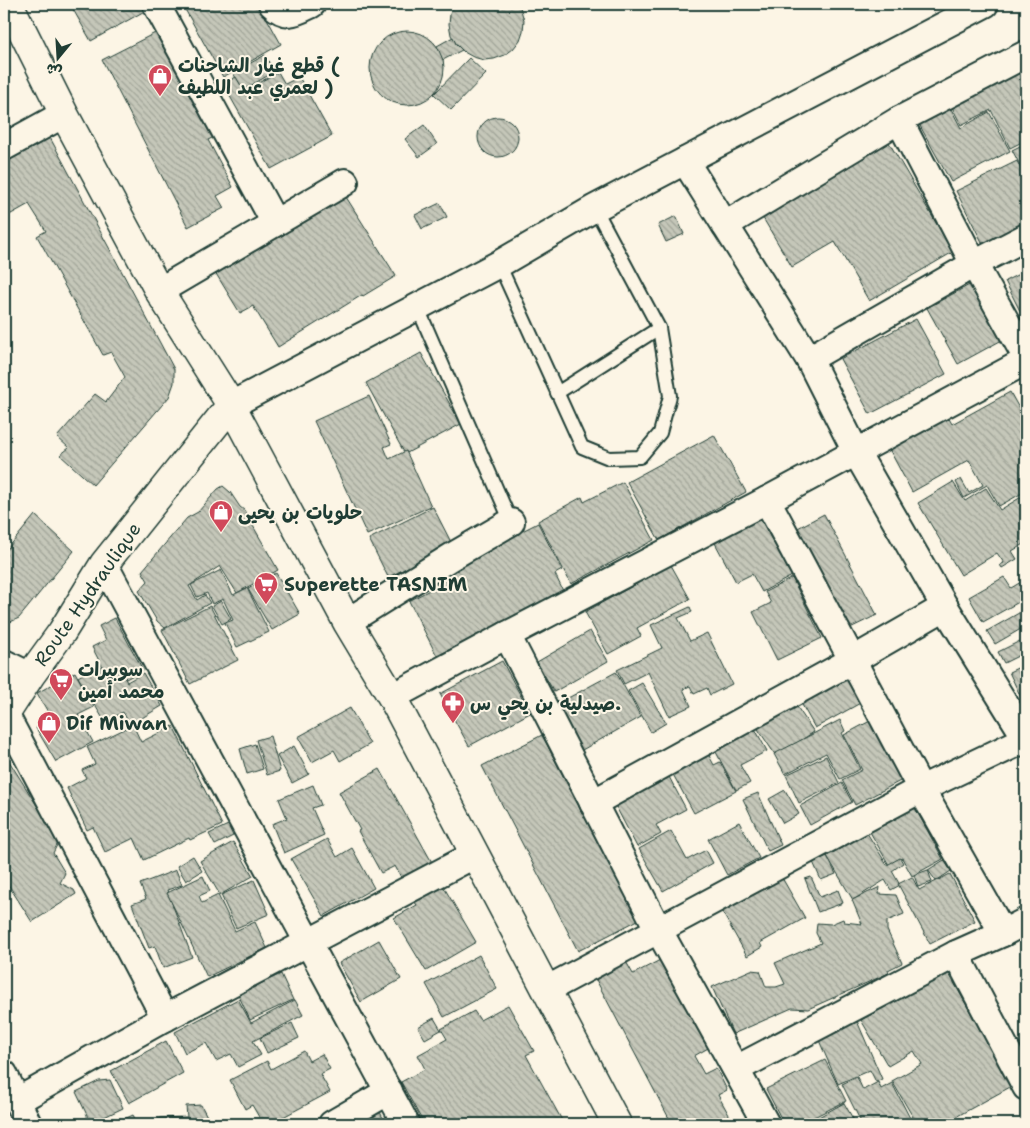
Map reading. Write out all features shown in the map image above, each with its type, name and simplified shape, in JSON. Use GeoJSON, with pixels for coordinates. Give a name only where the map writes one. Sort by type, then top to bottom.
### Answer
{"type":"FeatureCollection","features":[{"type":"Feature","properties":{"kind":"main road"},"geometry":{"type":"LineString","coordinates":[[15,6],[64,114],[159,291],[231,405],[347,622],[392,698],[617,1124]]}},
{"type":"Feature","properties":{"kind":"main road","name":"Route Hydraulique"},"geometry":{"type":"LineString","coordinates":[[4,715],[62,632],[104,564],[231,405]]}},
{"type":"Feature","properties":{"kind":"street"},"geometry":{"type":"LineString","coordinates":[[156,4],[275,223]]}},
{"type":"Feature","properties":{"kind":"street"},"geometry":{"type":"LineString","coordinates":[[272,4],[284,12],[294,13],[312,4]]}},
{"type":"Feature","properties":{"kind":"street"},"geometry":{"type":"LineString","coordinates":[[231,405],[499,264],[596,208],[985,4]]}},
{"type":"Feature","properties":{"kind":"street"},"geometry":{"type":"LineString","coordinates":[[725,224],[899,120],[1026,54]]}},
{"type":"Feature","properties":{"kind":"street"},"geometry":{"type":"LineString","coordinates":[[4,147],[64,114]]}},
{"type":"Feature","properties":{"kind":"street"},"geometry":{"type":"LineString","coordinates":[[899,120],[974,264],[1026,357]]}},
{"type":"Feature","properties":{"kind":"street"},"geometry":{"type":"LineString","coordinates":[[546,990],[1025,733],[945,607],[856,452],[809,359],[685,161]]}},
{"type":"Feature","properties":{"kind":"street"},"geometry":{"type":"LineString","coordinates":[[159,291],[345,182]]}},
{"type":"Feature","properties":{"kind":"street"},"geometry":{"type":"LineString","coordinates":[[809,359],[974,264],[1026,237]]}},
{"type":"Feature","properties":{"kind":"street"},"geometry":{"type":"LineString","coordinates":[[392,698],[507,635],[767,500],[1026,361]]}},
{"type":"Feature","properties":{"kind":"street"},"geometry":{"type":"LineString","coordinates":[[767,500],[921,789],[1003,934]]}},
{"type":"Feature","properties":{"kind":"street"},"geometry":{"type":"LineString","coordinates":[[347,622],[511,522]]}},
{"type":"Feature","properties":{"kind":"street"},"geometry":{"type":"LineString","coordinates":[[104,564],[406,1124]]}},
{"type":"Feature","properties":{"kind":"street"},"geometry":{"type":"LineString","coordinates":[[594,803],[945,607]]}},
{"type":"Feature","properties":{"kind":"street"},"geometry":{"type":"LineString","coordinates":[[507,635],[658,929],[766,1124]]}},
{"type":"Feature","properties":{"kind":"street"},"geometry":{"type":"LineString","coordinates":[[4,663],[30,676]]}},
{"type":"Feature","properties":{"kind":"street"},"geometry":{"type":"LineString","coordinates":[[4,715],[165,1018]]}},
{"type":"Feature","properties":{"kind":"street"},"geometry":{"type":"LineString","coordinates":[[17,1101],[165,1018],[474,854]]}},
{"type":"Feature","properties":{"kind":"street"},"geometry":{"type":"LineString","coordinates":[[736,1068],[956,954],[1003,934],[1026,921]]}},
{"type":"Feature","properties":{"kind":"street"},"geometry":{"type":"LineString","coordinates":[[956,954],[1026,1087]]}},
{"type":"Feature","properties":{"kind":"street"},"geometry":{"type":"LineString","coordinates":[[4,1074],[28,1124]]}},
{"type":"Feature","properties":{"kind":"street"},"geometry":{"type":"LineString","coordinates":[[332,1124],[389,1091]]}},
{"type":"Feature","properties":{"kind":"lane"},"geometry":{"type":"LineString","coordinates":[[499,264],[582,447],[609,458],[640,457],[660,433],[670,396],[659,328],[596,208]]}},
{"type":"Feature","properties":{"kind":"lane"},"geometry":{"type":"LineString","coordinates":[[417,306],[511,522]]}},
{"type":"Feature","properties":{"kind":"lane"},"geometry":{"type":"LineString","coordinates":[[557,393],[659,328]]}},
{"type":"Feature","properties":{"kind":"building"},"geometry":{"type":"Polygon","coordinates":[[[70,4],[148,4],[150,8],[91,41],[70,4]]]}},
{"type":"Feature","properties":{"kind":"building"},"geometry":{"type":"Polygon","coordinates":[[[182,4],[259,4],[281,44],[223,77],[182,4]]]}},
{"type":"Feature","properties":{"kind":"building"},"geometry":{"type":"Polygon","coordinates":[[[454,4],[519,4],[524,20],[520,40],[505,55],[494,59],[484,60],[473,57],[456,44],[451,35],[449,24],[454,4]]]}},
{"type":"Feature","properties":{"kind":"building","name":"قطع غيار الشاحنات ( لعمري عبد اللطيف )"},"geometry":{"type":"Polygon","coordinates":[[[163,29],[218,135],[208,140],[233,187],[217,196],[224,208],[188,227],[102,60],[163,29]]]}},
{"type":"Feature","properties":{"kind":"building"},"geometry":{"type":"Polygon","coordinates":[[[400,31],[414,31],[428,37],[438,47],[444,61],[444,75],[438,89],[428,99],[414,105],[400,105],[386,99],[376,89],[370,75],[370,61],[376,47],[386,37],[400,31]]]}},
{"type":"Feature","properties":{"kind":"building"},"geometry":{"type":"Polygon","coordinates":[[[453,37],[456,44],[462,50],[443,60],[437,46],[453,37]]]}},
{"type":"Feature","properties":{"kind":"building"},"geometry":{"type":"Polygon","coordinates":[[[265,55],[274,72],[243,90],[233,73],[265,55]]]}},
{"type":"Feature","properties":{"kind":"building"},"geometry":{"type":"Polygon","coordinates":[[[469,58],[486,74],[451,110],[434,94],[469,58]]]}},
{"type":"Feature","properties":{"kind":"building"},"geometry":{"type":"Polygon","coordinates":[[[1026,67],[1026,140],[1010,148],[991,110],[961,125],[951,105],[1026,67]]]}},
{"type":"Feature","properties":{"kind":"building"},"geometry":{"type":"Polygon","coordinates":[[[278,72],[285,84],[299,77],[332,136],[271,169],[223,84],[236,77],[244,91],[278,72]]]}},
{"type":"Feature","properties":{"kind":"building"},"geometry":{"type":"Polygon","coordinates":[[[950,107],[961,128],[989,112],[1010,151],[951,182],[919,124],[950,107]]]}},
{"type":"Feature","properties":{"kind":"building"},"geometry":{"type":"Polygon","coordinates":[[[494,117],[502,117],[509,120],[515,126],[518,137],[515,148],[509,154],[502,157],[494,157],[487,154],[481,148],[478,141],[478,133],[481,126],[487,120],[494,117]]]}},
{"type":"Feature","properties":{"kind":"building"},"geometry":{"type":"Polygon","coordinates":[[[424,125],[437,144],[419,157],[405,139],[424,125]]]}},
{"type":"Feature","properties":{"kind":"building"},"geometry":{"type":"Polygon","coordinates":[[[47,132],[174,369],[174,383],[169,397],[93,485],[60,455],[69,448],[57,437],[95,394],[106,402],[125,377],[111,352],[103,355],[37,236],[46,231],[29,204],[4,218],[4,156],[47,132]]]}},
{"type":"Feature","properties":{"kind":"building"},"geometry":{"type":"Polygon","coordinates":[[[887,139],[953,252],[869,301],[835,242],[792,267],[760,213],[887,139]]]}},
{"type":"Feature","properties":{"kind":"building"},"geometry":{"type":"Polygon","coordinates":[[[1026,143],[1026,176],[1012,150],[1026,143]]]}},
{"type":"Feature","properties":{"kind":"building"},"geometry":{"type":"Polygon","coordinates":[[[1017,161],[1026,179],[1026,223],[983,244],[956,191],[1017,161]]]}},
{"type":"Feature","properties":{"kind":"building"},"geometry":{"type":"Polygon","coordinates":[[[334,178],[396,276],[278,347],[253,306],[240,313],[204,254],[334,178]]]}},
{"type":"Feature","properties":{"kind":"building"},"geometry":{"type":"Polygon","coordinates":[[[440,203],[447,217],[422,229],[415,215],[440,203]]]}},
{"type":"Feature","properties":{"kind":"building"},"geometry":{"type":"Polygon","coordinates":[[[676,216],[684,234],[666,242],[658,225],[676,216]]]}},
{"type":"Feature","properties":{"kind":"building"},"geometry":{"type":"Polygon","coordinates":[[[1025,271],[1026,275],[1026,323],[1005,281],[1025,271]]]}},
{"type":"Feature","properties":{"kind":"building"},"geometry":{"type":"Polygon","coordinates":[[[971,284],[1002,340],[958,364],[927,308],[971,284]]]}},
{"type":"Feature","properties":{"kind":"building"},"geometry":{"type":"Polygon","coordinates":[[[916,319],[946,374],[870,414],[840,359],[916,319]]]}},
{"type":"Feature","properties":{"kind":"building"},"geometry":{"type":"Polygon","coordinates":[[[421,353],[461,424],[405,454],[366,383],[421,353]]]}},
{"type":"Feature","properties":{"kind":"building"},"geometry":{"type":"Polygon","coordinates":[[[1010,392],[1026,421],[1026,491],[999,506],[987,485],[964,498],[956,482],[961,479],[969,493],[983,485],[969,460],[912,492],[888,447],[947,415],[952,424],[1010,392]]]}},
{"type":"Feature","properties":{"kind":"building"},"geometry":{"type":"Polygon","coordinates":[[[369,396],[391,444],[384,447],[389,459],[406,451],[431,506],[367,535],[314,421],[369,396]]]}},
{"type":"Feature","properties":{"kind":"building"},"geometry":{"type":"Polygon","coordinates":[[[714,435],[746,492],[659,540],[627,482],[714,435]]]}},
{"type":"Feature","properties":{"kind":"building"},"geometry":{"type":"Polygon","coordinates":[[[623,482],[654,540],[571,584],[538,521],[582,497],[584,502],[623,482]]]}},
{"type":"Feature","properties":{"kind":"building"},"geometry":{"type":"Polygon","coordinates":[[[953,482],[965,501],[986,488],[1000,510],[1026,494],[1026,543],[1012,551],[1017,559],[1002,568],[1000,565],[1004,563],[997,553],[961,575],[918,503],[953,482]]]}},
{"type":"Feature","properties":{"kind":"building"},"geometry":{"type":"Polygon","coordinates":[[[223,486],[244,510],[278,570],[237,593],[220,566],[189,586],[197,600],[205,595],[210,603],[165,628],[157,621],[139,591],[148,581],[142,571],[187,518],[198,512],[218,489],[223,486]]]}},
{"type":"Feature","properties":{"kind":"building"},"geometry":{"type":"Polygon","coordinates":[[[433,507],[453,546],[388,577],[369,539],[433,507]]]}},
{"type":"Feature","properties":{"kind":"building"},"geometry":{"type":"Polygon","coordinates":[[[824,514],[877,615],[846,630],[794,530],[824,514]]]}},
{"type":"Feature","properties":{"kind":"building"},"geometry":{"type":"Polygon","coordinates":[[[35,515],[74,551],[19,618],[4,625],[4,553],[35,515]]]}},
{"type":"Feature","properties":{"kind":"building"},"geometry":{"type":"Polygon","coordinates":[[[760,518],[792,576],[762,592],[752,574],[736,582],[715,543],[760,518]]]}},
{"type":"Feature","properties":{"kind":"building"},"geometry":{"type":"Polygon","coordinates":[[[538,523],[562,570],[555,574],[563,591],[437,656],[409,601],[437,586],[432,577],[538,523]]]}},
{"type":"Feature","properties":{"kind":"building"},"geometry":{"type":"Polygon","coordinates":[[[671,565],[690,599],[637,628],[641,636],[608,654],[585,612],[671,565]]]}},
{"type":"Feature","properties":{"kind":"building"},"geometry":{"type":"Polygon","coordinates":[[[221,570],[233,595],[247,588],[269,632],[237,647],[225,623],[233,620],[223,599],[212,604],[207,593],[197,597],[191,585],[221,570]]]}},
{"type":"Feature","properties":{"kind":"building"},"geometry":{"type":"Polygon","coordinates":[[[276,573],[300,614],[272,630],[248,589],[276,573]]]}},
{"type":"Feature","properties":{"kind":"building"},"geometry":{"type":"Polygon","coordinates":[[[1004,577],[1011,588],[1026,579],[1026,598],[983,622],[969,597],[1004,577]]]}},
{"type":"Feature","properties":{"kind":"building"},"geometry":{"type":"Polygon","coordinates":[[[792,578],[822,638],[777,660],[753,612],[771,603],[765,592],[792,578]]]}},
{"type":"Feature","properties":{"kind":"building"},"geometry":{"type":"Polygon","coordinates":[[[221,601],[231,619],[222,624],[212,606],[221,601]]]}},
{"type":"Feature","properties":{"kind":"building"},"geometry":{"type":"Polygon","coordinates":[[[210,606],[238,660],[190,684],[162,630],[210,606]]]}},
{"type":"Feature","properties":{"kind":"building"},"geometry":{"type":"Polygon","coordinates":[[[690,607],[692,612],[678,618],[690,641],[707,633],[732,684],[710,695],[707,688],[694,694],[690,686],[683,689],[691,706],[669,716],[648,672],[624,684],[617,670],[662,648],[651,625],[690,607]]]}},
{"type":"Feature","properties":{"kind":"building"},"geometry":{"type":"Polygon","coordinates":[[[1026,609],[1026,626],[995,644],[987,631],[1026,609]]]}},
{"type":"Feature","properties":{"kind":"building"},"geometry":{"type":"Polygon","coordinates":[[[115,618],[143,670],[126,679],[120,667],[106,674],[92,647],[106,640],[99,626],[115,618]]]}},
{"type":"Feature","properties":{"kind":"building"},"geometry":{"type":"Polygon","coordinates":[[[590,631],[608,661],[554,692],[537,662],[590,631]]]}},
{"type":"Feature","properties":{"kind":"building"},"geometry":{"type":"Polygon","coordinates":[[[1026,638],[1026,652],[1004,663],[998,652],[1026,638]]]}},
{"type":"Feature","properties":{"kind":"building"},"geometry":{"type":"Polygon","coordinates":[[[841,660],[864,701],[815,728],[792,687],[841,660]]]}},
{"type":"Feature","properties":{"kind":"building"},"geometry":{"type":"Polygon","coordinates":[[[502,661],[530,713],[469,746],[440,694],[502,661]]]}},
{"type":"Feature","properties":{"kind":"building"},"geometry":{"type":"Polygon","coordinates":[[[99,664],[106,676],[119,668],[127,682],[143,673],[162,706],[130,725],[123,712],[105,722],[78,677],[99,664]]]}},
{"type":"Feature","properties":{"kind":"building"},"geometry":{"type":"Polygon","coordinates":[[[1026,664],[1026,708],[1009,672],[1026,664]]]}},
{"type":"Feature","properties":{"kind":"building"},"geometry":{"type":"Polygon","coordinates":[[[75,672],[94,707],[78,715],[93,742],[56,762],[36,728],[52,719],[37,693],[75,672]]]}},
{"type":"Feature","properties":{"kind":"building"},"geometry":{"type":"Polygon","coordinates":[[[616,672],[641,717],[582,750],[557,704],[616,672]]]}},
{"type":"Feature","properties":{"kind":"building"},"geometry":{"type":"Polygon","coordinates":[[[642,683],[666,723],[651,732],[628,691],[642,683]]]}},
{"type":"Feature","properties":{"kind":"building"},"geometry":{"type":"Polygon","coordinates":[[[791,698],[814,732],[776,756],[748,714],[791,698]]]}},
{"type":"Feature","properties":{"kind":"building"},"geometry":{"type":"Polygon","coordinates":[[[350,708],[370,744],[340,761],[334,750],[312,762],[298,737],[350,708]]]}},
{"type":"Feature","properties":{"kind":"building"},"geometry":{"type":"Polygon","coordinates":[[[747,714],[767,751],[740,765],[750,783],[736,790],[707,735],[747,714]]]}},
{"type":"Feature","properties":{"kind":"building"},"geometry":{"type":"Polygon","coordinates":[[[840,720],[845,731],[842,733],[860,769],[840,779],[826,753],[785,774],[774,754],[840,720]]]}},
{"type":"Feature","properties":{"kind":"building"},"geometry":{"type":"Polygon","coordinates":[[[870,721],[902,780],[855,805],[842,780],[862,770],[844,735],[870,721]]]}},
{"type":"Feature","properties":{"kind":"building"},"geometry":{"type":"Polygon","coordinates":[[[133,725],[141,742],[173,726],[222,825],[190,840],[189,838],[144,860],[134,838],[105,852],[93,827],[87,830],[67,788],[86,778],[82,770],[95,764],[87,747],[133,725]]]}},
{"type":"Feature","properties":{"kind":"building"},"geometry":{"type":"Polygon","coordinates":[[[542,735],[638,920],[578,951],[482,766],[542,735]]]}},
{"type":"Feature","properties":{"kind":"building"},"geometry":{"type":"Polygon","coordinates":[[[270,736],[280,771],[267,775],[256,740],[270,736]]]}},
{"type":"Feature","properties":{"kind":"building"},"geometry":{"type":"Polygon","coordinates":[[[699,737],[714,765],[720,762],[736,791],[694,813],[663,756],[699,737]]]}},
{"type":"Feature","properties":{"kind":"building"},"geometry":{"type":"Polygon","coordinates":[[[255,744],[263,769],[247,774],[240,749],[255,744]]]}},
{"type":"Feature","properties":{"kind":"building"},"geometry":{"type":"Polygon","coordinates":[[[294,746],[309,774],[292,783],[277,756],[294,746]]]}},
{"type":"Feature","properties":{"kind":"building"},"geometry":{"type":"Polygon","coordinates":[[[4,753],[59,841],[53,853],[65,873],[60,883],[74,890],[76,894],[32,922],[4,878],[4,753]]]}},
{"type":"Feature","properties":{"kind":"building"},"geometry":{"type":"Polygon","coordinates":[[[826,756],[839,783],[799,803],[786,775],[826,756]]]}},
{"type":"Feature","properties":{"kind":"building"},"geometry":{"type":"Polygon","coordinates":[[[380,769],[434,866],[404,883],[395,866],[381,873],[339,792],[380,769]]]}},
{"type":"Feature","properties":{"kind":"building"},"geometry":{"type":"Polygon","coordinates":[[[667,773],[686,809],[656,825],[661,834],[637,847],[613,801],[667,773]]]}},
{"type":"Feature","properties":{"kind":"building"},"geometry":{"type":"Polygon","coordinates":[[[842,783],[852,802],[810,825],[800,806],[842,783]]]}},
{"type":"Feature","properties":{"kind":"building"},"geometry":{"type":"Polygon","coordinates":[[[313,785],[321,805],[312,808],[324,835],[284,853],[272,824],[287,818],[279,799],[313,785]]]}},
{"type":"Feature","properties":{"kind":"building"},"geometry":{"type":"Polygon","coordinates":[[[785,790],[799,814],[783,823],[769,799],[785,790]]]}},
{"type":"Feature","properties":{"kind":"building"},"geometry":{"type":"Polygon","coordinates":[[[758,793],[781,845],[768,851],[743,799],[758,793]]]}},
{"type":"Feature","properties":{"kind":"building"},"geometry":{"type":"Polygon","coordinates":[[[915,808],[943,859],[912,876],[902,858],[889,865],[870,832],[915,808]]]}},
{"type":"Feature","properties":{"kind":"building"},"geometry":{"type":"Polygon","coordinates":[[[739,822],[759,858],[727,875],[708,839],[739,822]]]}},
{"type":"Feature","properties":{"kind":"building"},"geometry":{"type":"Polygon","coordinates":[[[228,825],[233,836],[215,845],[209,834],[228,825]]]}},
{"type":"Feature","properties":{"kind":"building"},"geometry":{"type":"Polygon","coordinates":[[[671,831],[687,860],[706,850],[713,863],[663,891],[639,849],[671,831]]]}},
{"type":"Feature","properties":{"kind":"building"},"geometry":{"type":"Polygon","coordinates":[[[867,833],[887,865],[900,858],[903,863],[892,871],[900,885],[891,890],[885,880],[853,900],[827,856],[867,833]]]}},
{"type":"Feature","properties":{"kind":"building"},"geometry":{"type":"Polygon","coordinates":[[[327,839],[337,857],[352,848],[374,888],[324,916],[291,859],[327,839]]]}},
{"type":"Feature","properties":{"kind":"building"},"geometry":{"type":"Polygon","coordinates":[[[233,842],[253,876],[220,895],[200,861],[233,842]]]}},
{"type":"Feature","properties":{"kind":"building"},"geometry":{"type":"Polygon","coordinates":[[[193,856],[202,871],[186,881],[177,866],[193,856]]]}},
{"type":"Feature","properties":{"kind":"building"},"geometry":{"type":"Polygon","coordinates":[[[827,856],[836,874],[821,880],[813,862],[827,856]]]}},
{"type":"Feature","properties":{"kind":"building"},"geometry":{"type":"Polygon","coordinates":[[[944,860],[951,871],[936,881],[928,870],[944,860]]]}},
{"type":"Feature","properties":{"kind":"building"},"geometry":{"type":"Polygon","coordinates":[[[176,870],[182,885],[167,890],[192,957],[163,968],[155,946],[149,948],[132,904],[146,899],[140,884],[176,870]]]}},
{"type":"Feature","properties":{"kind":"building"},"geometry":{"type":"Polygon","coordinates":[[[928,870],[932,882],[918,887],[914,875],[928,870]]]}},
{"type":"Feature","properties":{"kind":"building"},"geometry":{"type":"Polygon","coordinates":[[[950,874],[975,921],[930,944],[898,884],[912,877],[919,890],[950,874]]]}},
{"type":"Feature","properties":{"kind":"building"},"geometry":{"type":"Polygon","coordinates":[[[203,876],[210,891],[199,896],[202,903],[218,895],[235,931],[255,922],[267,948],[207,977],[167,893],[203,876]]]}},
{"type":"Feature","properties":{"kind":"building"},"geometry":{"type":"Polygon","coordinates":[[[781,876],[805,918],[760,943],[762,947],[747,956],[721,910],[781,876]]]}},
{"type":"Feature","properties":{"kind":"building"},"geometry":{"type":"Polygon","coordinates":[[[811,877],[820,897],[838,890],[843,903],[818,912],[805,879],[811,877]]]}},
{"type":"Feature","properties":{"kind":"building"},"geometry":{"type":"Polygon","coordinates":[[[254,880],[269,914],[236,928],[221,895],[254,880]]]}},
{"type":"Feature","properties":{"kind":"building"},"geometry":{"type":"Polygon","coordinates":[[[442,884],[476,942],[426,971],[394,918],[417,905],[414,901],[442,884]]]}},
{"type":"Feature","properties":{"kind":"building"},"geometry":{"type":"Polygon","coordinates":[[[880,887],[879,894],[896,895],[904,914],[887,921],[887,930],[902,963],[888,970],[889,973],[808,1009],[792,1008],[733,1034],[712,987],[751,970],[760,971],[766,987],[776,987],[785,984],[775,963],[821,943],[816,933],[817,923],[831,924],[843,919],[844,922],[862,924],[852,900],[880,887]]]}},
{"type":"Feature","properties":{"kind":"building"},"geometry":{"type":"Polygon","coordinates":[[[379,940],[401,979],[361,1002],[339,963],[379,940]]]}},
{"type":"Feature","properties":{"kind":"building"},"geometry":{"type":"Polygon","coordinates":[[[479,955],[497,989],[444,1017],[426,984],[479,955]]]}},
{"type":"Feature","properties":{"kind":"building"},"geometry":{"type":"Polygon","coordinates":[[[624,958],[633,974],[664,958],[710,1047],[694,1056],[704,1074],[716,1068],[727,1090],[718,1095],[734,1124],[672,1124],[593,974],[624,958]]]}},
{"type":"Feature","properties":{"kind":"building"},"geometry":{"type":"Polygon","coordinates":[[[948,972],[1012,1086],[943,1124],[917,1124],[892,1081],[922,1064],[914,1051],[888,1066],[861,1020],[948,972]]]}},
{"type":"Feature","properties":{"kind":"building"},"geometry":{"type":"Polygon","coordinates":[[[281,974],[293,1000],[250,1020],[238,994],[281,974]]]}},
{"type":"Feature","properties":{"kind":"building"},"geometry":{"type":"Polygon","coordinates":[[[238,999],[251,1023],[295,1000],[303,1015],[253,1041],[261,1055],[238,1067],[231,1054],[216,1061],[206,1043],[185,1053],[175,1032],[238,999]]]}},
{"type":"Feature","properties":{"kind":"building"},"geometry":{"type":"Polygon","coordinates":[[[508,1005],[534,1051],[526,1055],[564,1124],[431,1124],[429,1122],[424,1124],[401,1082],[425,1069],[418,1055],[447,1039],[441,1029],[474,1011],[480,1020],[508,1005]]]}},
{"type":"Feature","properties":{"kind":"building"},"geometry":{"type":"Polygon","coordinates":[[[434,1018],[441,1030],[425,1039],[418,1027],[434,1018]]]}},
{"type":"Feature","properties":{"kind":"building"},"geometry":{"type":"Polygon","coordinates":[[[857,1021],[882,1079],[876,1082],[870,1070],[838,1084],[818,1038],[857,1021]]]}},
{"type":"Feature","properties":{"kind":"building"},"geometry":{"type":"Polygon","coordinates":[[[292,1023],[299,1038],[267,1053],[260,1038],[292,1023]]]}},
{"type":"Feature","properties":{"kind":"building"},"geometry":{"type":"Polygon","coordinates":[[[166,1041],[183,1073],[129,1103],[111,1071],[166,1041]]]}},
{"type":"Feature","properties":{"kind":"building"},"geometry":{"type":"Polygon","coordinates":[[[304,1051],[309,1061],[322,1054],[330,1069],[320,1074],[330,1092],[270,1124],[263,1124],[252,1105],[245,1109],[230,1080],[267,1061],[271,1069],[304,1051]]]}},
{"type":"Feature","properties":{"kind":"building"},"geometry":{"type":"Polygon","coordinates":[[[825,1060],[846,1101],[800,1124],[784,1124],[766,1089],[825,1060]]]}},
{"type":"Feature","properties":{"kind":"building"},"geometry":{"type":"Polygon","coordinates":[[[857,1077],[863,1090],[878,1082],[881,1089],[892,1083],[913,1124],[862,1124],[842,1084],[857,1077]]]}},
{"type":"Feature","properties":{"kind":"building"},"geometry":{"type":"Polygon","coordinates":[[[110,1080],[123,1108],[102,1118],[102,1124],[88,1124],[87,1115],[76,1092],[99,1081],[110,1080]]]}},
{"type":"Feature","properties":{"kind":"building"},"geometry":{"type":"Polygon","coordinates":[[[844,1103],[856,1124],[806,1124],[844,1103]]]}},
{"type":"Feature","properties":{"kind":"building"},"geometry":{"type":"Polygon","coordinates":[[[201,1105],[211,1124],[148,1124],[160,1118],[187,1117],[186,1106],[201,1105]]]}},
{"type":"Feature","properties":{"kind":"building"},"geometry":{"type":"Polygon","coordinates":[[[377,1106],[386,1124],[341,1124],[377,1106]]]}},
{"type":"Feature","properties":{"kind":"building"},"geometry":{"type":"Polygon","coordinates":[[[133,1115],[138,1124],[114,1124],[133,1115]]]}},
{"type":"Feature","properties":{"kind":"place","name":"قطع غيار الشاحنات ( لعمري عبد اللطيف )"},"geometry":{"type":"Point","coordinates":[160,97]}},
{"type":"Feature","properties":{"kind":"place","name":"حلويات بن يحيى"},"geometry":{"type":"Point","coordinates":[221,533]}},
{"type":"Feature","properties":{"kind":"place","name":"Superette TASNIM"},"geometry":{"type":"Point","coordinates":[266,605]}},
{"type":"Feature","properties":{"kind":"place","name":"سوبيرات محمد أمين"},"geometry":{"type":"Point","coordinates":[61,701]}},
{"type":"Feature","properties":{"kind":"place","name":"صيدلية بن يحي س."},"geometry":{"type":"Point","coordinates":[453,724]}},
{"type":"Feature","properties":{"kind":"place","name":"Dif Miwan"},"geometry":{"type":"Point","coordinates":[49,744]}}]}
